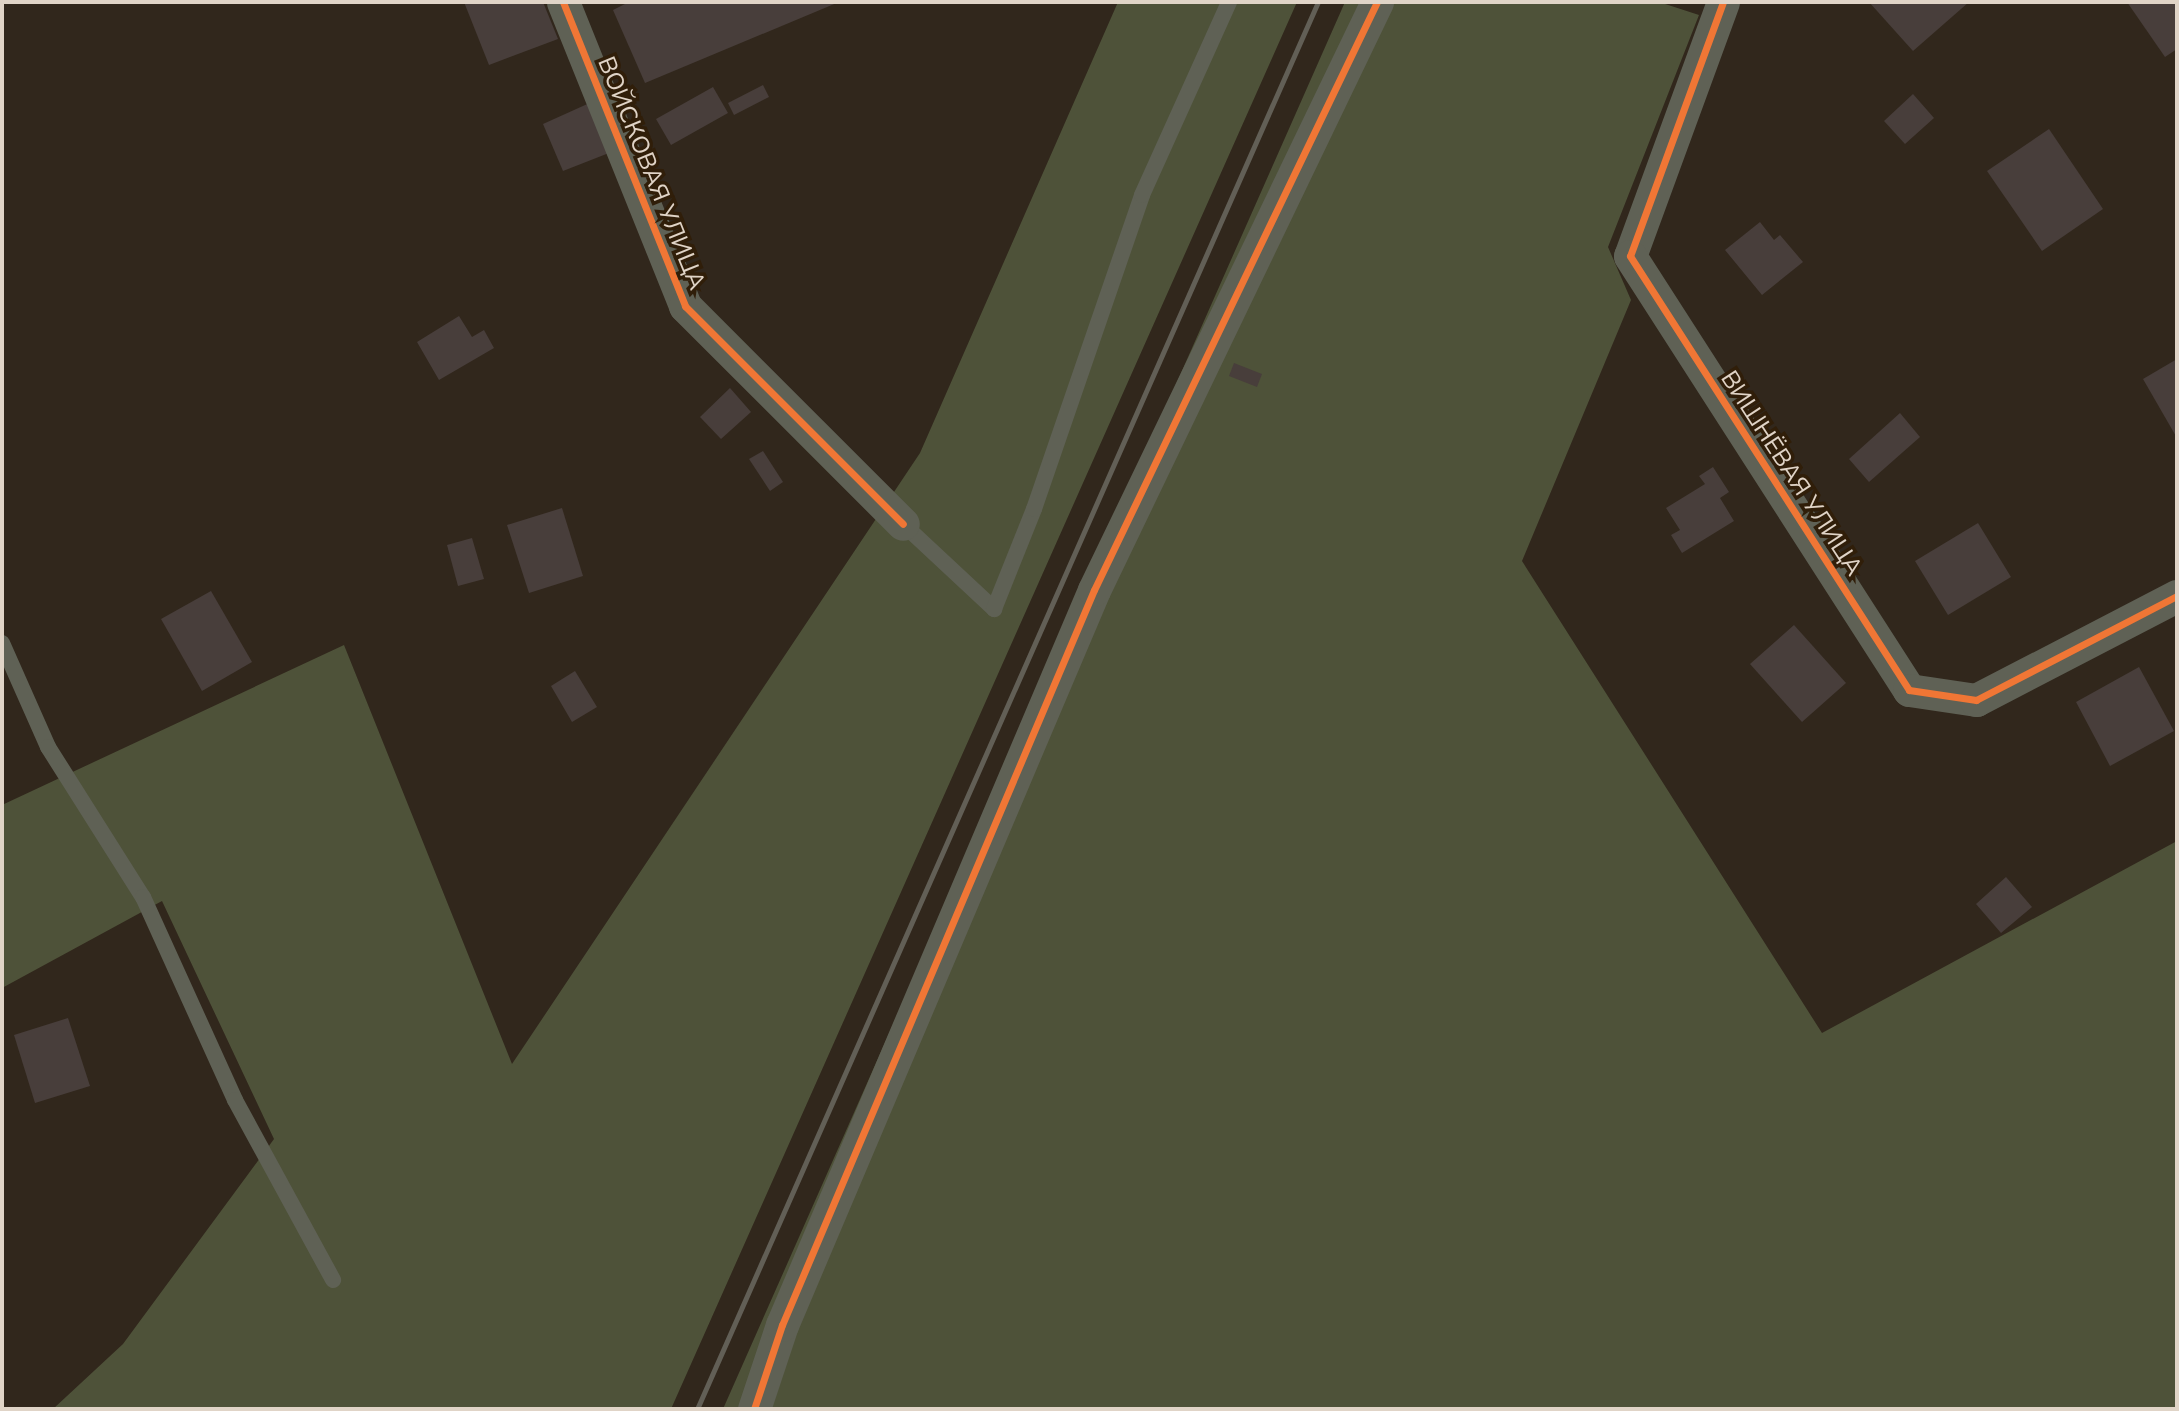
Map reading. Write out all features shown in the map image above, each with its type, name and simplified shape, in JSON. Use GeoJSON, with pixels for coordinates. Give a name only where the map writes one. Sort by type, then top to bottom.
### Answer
{"type":"FeatureCollection","features":[{"type":"Feature","properties":{"kind":"street","name":"ВОЙСКОВАЯ УЛИЦА"},"geometry":{"type":"LineString","coordinates":[[563,2],[685,306],[903,524]]}},
{"type":"Feature","properties":{"kind":"street"},"geometry":{"type":"LineString","coordinates":[[754,1409],[782,1325],[1094,590],[1377,2]]}},
{"type":"Feature","properties":{"kind":"street","name":"ВИШНЁВАЯ УЛИЦА"},"geometry":{"type":"LineString","coordinates":[[1723,2],[1630,256],[1909,690],[1976,700],[2177,596]]}},
{"type":"Feature","properties":{"kind":"lane"},"geometry":{"type":"LineString","coordinates":[[903,524],[994,609],[1034,509],[1142,195],[1228,2]]}},
{"type":"Feature","properties":{"kind":"lane"},"geometry":{"type":"LineString","coordinates":[[2,643],[48,747],[143,897],[235,1100],[333,1280]]}},
{"type":"Feature","properties":{"kind":"green space"},"geometry":{"type":"Polygon","coordinates":[[[1118,2],[1297,2],[671,1409],[53,1409],[123,1344],[274,1139],[162,901],[2,988],[2,805],[344,645],[512,1064],[920,453],[1118,2]]]}},
{"type":"Feature","properties":{"kind":"green space"},"geometry":{"type":"Polygon","coordinates":[[[1345,2],[1659,2],[1699,15],[1608,247],[1631,300],[1522,561],[1822,1033],[2177,841],[2177,1409],[723,1409],[1345,2]]]}},
{"type":"Feature","properties":{"kind":"building"},"geometry":{"type":"Polygon","coordinates":[[[464,2],[543,2],[558,39],[489,65],[464,2]]]}},
{"type":"Feature","properties":{"kind":"building"},"geometry":{"type":"Polygon","coordinates":[[[629,2],[839,2],[645,83],[613,10],[629,2]]]}},
{"type":"Feature","properties":{"kind":"building"},"geometry":{"type":"Polygon","coordinates":[[[1869,2],[1969,2],[1913,51],[1869,2]]]}},
{"type":"Feature","properties":{"kind":"building"},"geometry":{"type":"Polygon","coordinates":[[[2127,2],[2177,2],[2177,49],[2165,57],[2127,2]]]}},
{"type":"Feature","properties":{"kind":"building"},"geometry":{"type":"Polygon","coordinates":[[[763,85],[769,97],[734,115],[728,103],[763,85]]]}},
{"type":"Feature","properties":{"kind":"building"},"geometry":{"type":"Polygon","coordinates":[[[713,87],[728,113],[671,145],[656,119],[713,87]]]}},
{"type":"Feature","properties":{"kind":"building"},"geometry":{"type":"Polygon","coordinates":[[[1913,94],[1934,118],[1905,144],[1884,121],[1913,94]]]}},
{"type":"Feature","properties":{"kind":"building"},"geometry":{"type":"Polygon","coordinates":[[[594,101],[614,151],[563,171],[543,124],[594,101]]]}},
{"type":"Feature","properties":{"kind":"building"},"geometry":{"type":"Polygon","coordinates":[[[2049,129],[2103,209],[2042,251],[1987,171],[2049,129]]]}},
{"type":"Feature","properties":{"kind":"building"},"geometry":{"type":"Polygon","coordinates":[[[1760,222],[1774,240],[1780,235],[1803,262],[1762,295],[1725,250],[1760,222]]]}},
{"type":"Feature","properties":{"kind":"building"},"geometry":{"type":"Polygon","coordinates":[[[459,316],[472,337],[484,330],[494,348],[439,380],[417,342],[459,316]]]}},
{"type":"Feature","properties":{"kind":"building"},"geometry":{"type":"Polygon","coordinates":[[[2177,359],[2177,438],[2143,379],[2177,359]]]}},
{"type":"Feature","properties":{"kind":"building"},"geometry":{"type":"Polygon","coordinates":[[[1234,363],[1262,374],[1257,387],[1229,376],[1234,363]]]}},
{"type":"Feature","properties":{"kind":"building"},"geometry":{"type":"Polygon","coordinates":[[[730,388],[751,412],[721,439],[700,417],[730,388]]]}},
{"type":"Feature","properties":{"kind":"building"},"geometry":{"type":"Polygon","coordinates":[[[1900,413],[1920,437],[1869,482],[1849,459],[1900,413]]]}},
{"type":"Feature","properties":{"kind":"building"},"geometry":{"type":"Polygon","coordinates":[[[763,451],[783,482],[770,491],[749,459],[763,451]]]}},
{"type":"Feature","properties":{"kind":"building"},"geometry":{"type":"Polygon","coordinates":[[[1713,467],[1729,492],[1720,498],[1734,521],[1682,553],[1671,535],[1680,530],[1666,508],[1705,484],[1699,476],[1713,467]]]}},
{"type":"Feature","properties":{"kind":"building"},"geometry":{"type":"Polygon","coordinates":[[[562,508],[583,576],[529,593],[507,525],[562,508]]]}},
{"type":"Feature","properties":{"kind":"building"},"geometry":{"type":"Polygon","coordinates":[[[1978,523],[2011,577],[1948,615],[1915,561],[1978,523]]]}},
{"type":"Feature","properties":{"kind":"building"},"geometry":{"type":"Polygon","coordinates":[[[472,538],[484,579],[458,586],[447,545],[472,538]]]}},
{"type":"Feature","properties":{"kind":"building"},"geometry":{"type":"Polygon","coordinates":[[[211,591],[252,662],[202,691],[161,619],[211,591]]]}},
{"type":"Feature","properties":{"kind":"building"},"geometry":{"type":"Polygon","coordinates":[[[1794,625],[1846,683],[1802,722],[1750,664],[1794,625]]]}},
{"type":"Feature","properties":{"kind":"building"},"geometry":{"type":"Polygon","coordinates":[[[2139,667],[2174,731],[2110,766],[2076,702],[2139,667]]]}},
{"type":"Feature","properties":{"kind":"building"},"geometry":{"type":"Polygon","coordinates":[[[575,671],[597,707],[572,722],[551,686],[575,671]]]}},
{"type":"Feature","properties":{"kind":"building"},"geometry":{"type":"Polygon","coordinates":[[[2006,877],[2032,907],[2001,933],[1976,904],[2006,877]]]}},
{"type":"Feature","properties":{"kind":"building"},"geometry":{"type":"Polygon","coordinates":[[[68,1018],[90,1086],[35,1103],[14,1035],[68,1018]]]}},
{"type":"Feature","properties":{"kind":"railway"},"geometry":{"type":"LineString","coordinates":[[697,1409],[1318,2]]}},
{"type":"Feature","properties":{"kind":"cycle path"},"geometry":{"type":"LineString","coordinates":[[563,2],[685,306],[903,524]]}},
{"type":"Feature","properties":{"kind":"cycle path"},"geometry":{"type":"LineString","coordinates":[[754,1409],[782,1325],[1094,590],[1377,2]]}},
{"type":"Feature","properties":{"kind":"cycle path"},"geometry":{"type":"LineString","coordinates":[[1723,2],[1630,256],[1909,690],[1976,700],[2177,596]]}}]}
